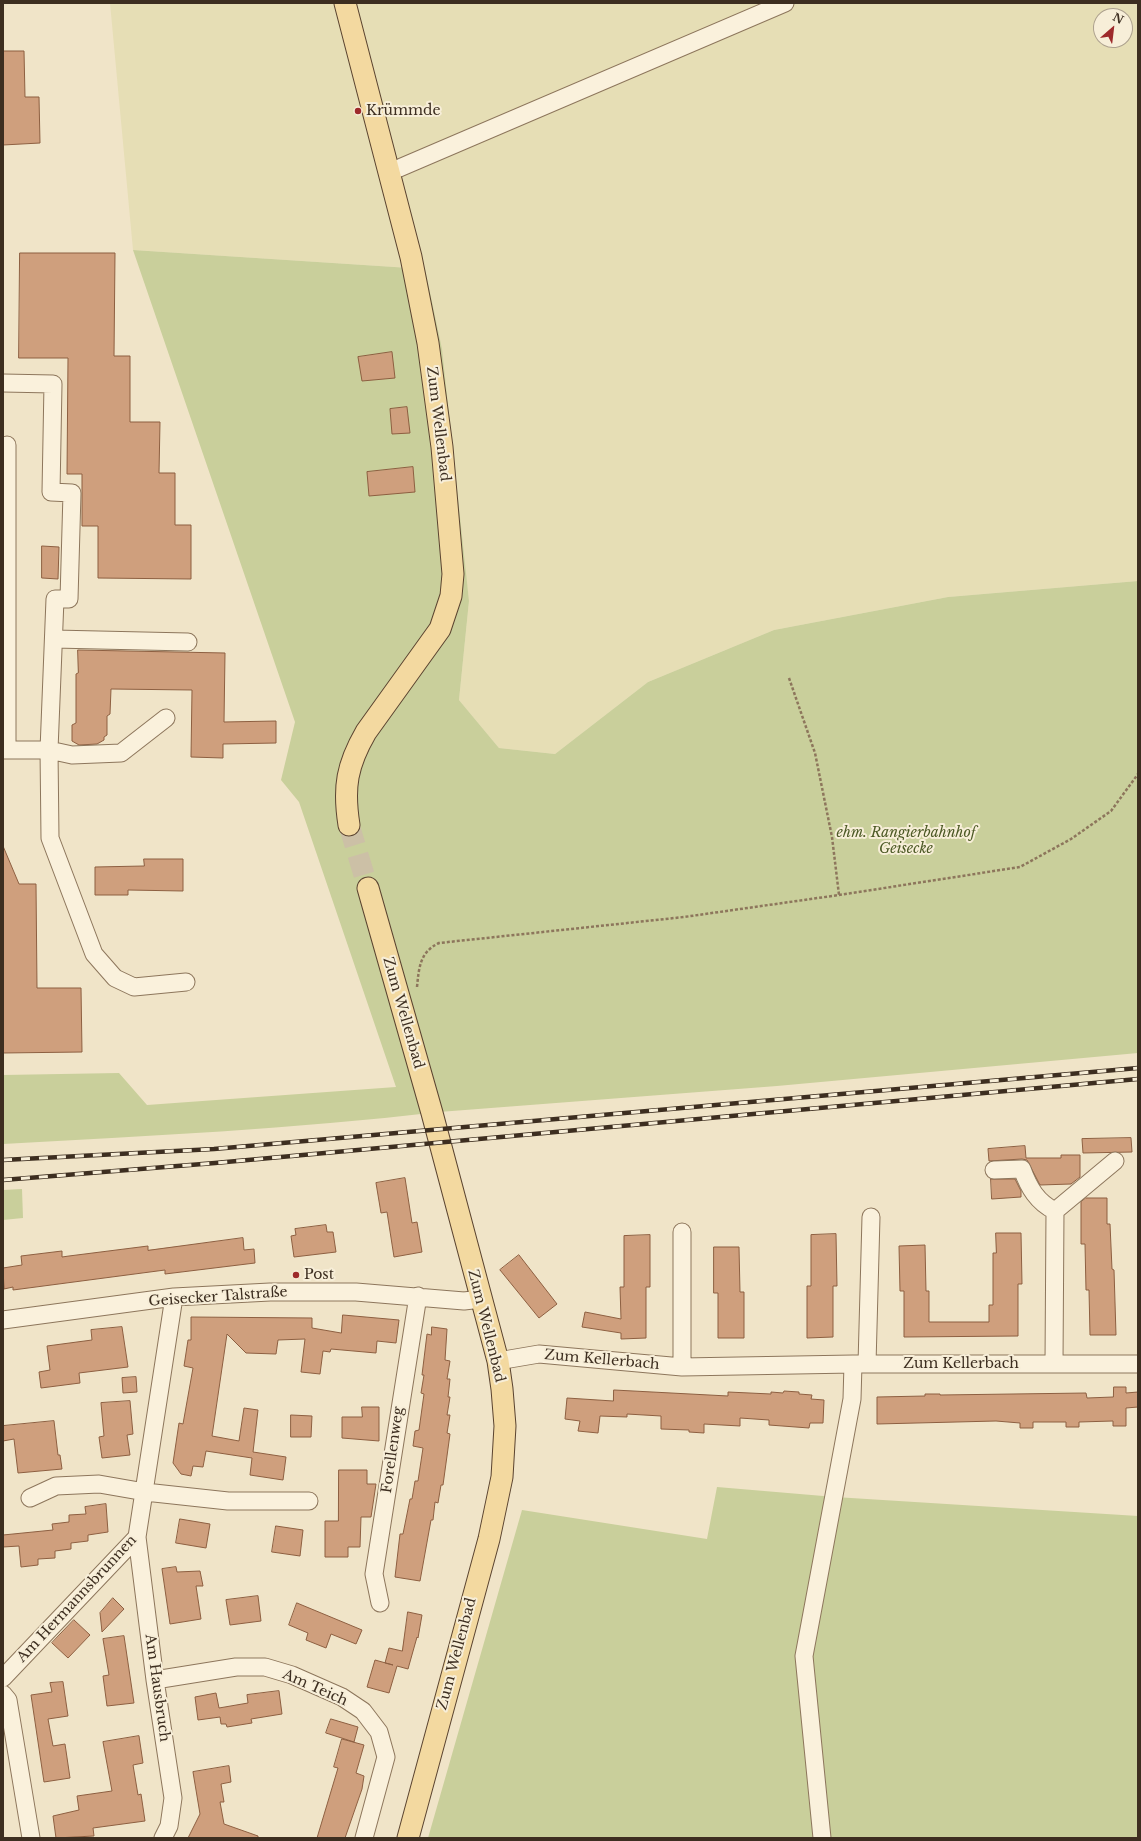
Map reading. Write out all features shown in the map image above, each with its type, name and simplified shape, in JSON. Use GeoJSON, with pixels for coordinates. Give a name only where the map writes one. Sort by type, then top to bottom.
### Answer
{"type":"FeatureCollection","features":[{"type":"Feature","properties":{"kind":"main road","name":"Zum Wellenbad"},"geometry":{"type":"LineString","coordinates":[[345,3],[411,257],[428,343],[442,447],[453,574],[451,596],[440,629],[366,732],[356,750],[346,783],[346,803],[349,825]]}},
{"type":"Feature","properties":{"kind":"main road","name":"Zum Wellenbad"},"geometry":{"type":"LineString","coordinates":[[368,888],[432,1113],[498,1361],[505,1426],[502,1477],[489,1539],[408,1838]]}},
{"type":"Feature","properties":{"kind":"street"},"geometry":{"type":"LineString","coordinates":[[390,172],[785,3]]}},
{"type":"Feature","properties":{"kind":"street"},"geometry":{"type":"LineString","coordinates":[[3,383],[53,384],[51,492],[72,493],[69,600],[55,599],[49,750],[50,838],[94,954],[115,978],[134,987],[186,982]]}},
{"type":"Feature","properties":{"kind":"street"},"geometry":{"type":"LineString","coordinates":[[7,445],[5,750],[49,750],[72,755],[121,753],[166,718]]}},
{"type":"Feature","properties":{"kind":"street"},"geometry":{"type":"LineString","coordinates":[[54,639],[188,642]]}},
{"type":"Feature","properties":{"kind":"street"},"geometry":{"type":"LineString","coordinates":[[1054,1363],[1056,1211],[1115,1161]]}},
{"type":"Feature","properties":{"kind":"street"},"geometry":{"type":"LineString","coordinates":[[994,1170],[1022,1169],[1027,1183],[1042,1205],[1056,1211]]}},
{"type":"Feature","properties":{"kind":"street"},"geometry":{"type":"LineString","coordinates":[[822,1838],[804,1656],[852,1399],[860,1364],[871,1217]]}},
{"type":"Feature","properties":{"kind":"street"},"geometry":{"type":"LineString","coordinates":[[682,1232],[682,1368]]}},
{"type":"Feature","properties":{"kind":"street","name":"Geisecker Talstraße"},"geometry":{"type":"LineString","coordinates":[[3,1320],[174,1298],[293,1291],[356,1292],[418,1296],[449,1301],[481,1299]]}},
{"type":"Feature","properties":{"kind":"street","name":"Forellenweg"},"geometry":{"type":"LineString","coordinates":[[380,1603],[374,1574],[418,1296]]}},
{"type":"Feature","properties":{"kind":"street","name":"Am Hermannsbrunnen"},"geometry":{"type":"LineString","coordinates":[[3,1678],[137,1537],[174,1298]]}},
{"type":"Feature","properties":{"kind":"street","name":"Zum Kellerbach"},"geometry":{"type":"LineString","coordinates":[[498,1361],[539,1354],[682,1368],[860,1364],[1138,1364]]}},
{"type":"Feature","properties":{"kind":"street"},"geometry":{"type":"LineString","coordinates":[[30,1498],[56,1486],[99,1484],[145,1492],[228,1501],[309,1501]]}},
{"type":"Feature","properties":{"kind":"street","name":"Am Hausbruch"},"geometry":{"type":"LineString","coordinates":[[137,1537],[155,1680],[173,1798],[168,1826],[163,1838]]}},
{"type":"Feature","properties":{"kind":"street","name":"Am Teich"},"geometry":{"type":"LineString","coordinates":[[155,1680],[236,1667],[265,1667],[292,1675],[342,1697],[363,1711],[379,1732],[386,1757],[364,1838]]}},
{"type":"Feature","properties":{"kind":"street"},"geometry":{"type":"LineString","coordinates":[[3,1694],[8,1700],[19,1774],[31,1838]]}},
{"type":"Feature","properties":{"kind":"path"},"geometry":{"type":"LineString","coordinates":[[789,678],[815,753],[832,837],[839,895]]}},
{"type":"Feature","properties":{"kind":"path"},"geometry":{"type":"LineString","coordinates":[[417,990],[422,960],[429,948],[439,942],[684,917],[1020,867],[1071,839],[1111,811],[1138,774]]}},
{"type":"Feature","properties":{"kind":"shaded area"},"geometry":{"type":"Polygon","coordinates":[[[110,3],[1138,3],[1138,581],[948,597],[774,630],[648,682],[555,754],[499,748],[459,700],[469,601],[425,269],[133,250],[110,3]]]}},
{"type":"Feature","properties":{"kind":"green space","name":"ehm. Rangierbahnhof Geisecke"},"geometry":{"type":"Polygon","coordinates":[[[133,250],[425,269],[442,349],[469,601],[459,700],[499,748],[555,754],[648,682],[774,630],[948,597],[1138,581],[1138,1053],[777,1086],[439,1112],[330,1123],[166,1135],[3,1144],[3,1075],[119,1073],[147,1105],[396,1087],[299,802],[281,780],[295,722],[133,250]]]}},
{"type":"Feature","properties":{"kind":"green space"},"geometry":{"type":"Polygon","coordinates":[[[22,1189],[23,1218],[3,1220],[3,1190],[22,1189]]]}},
{"type":"Feature","properties":{"kind":"green space"},"geometry":{"type":"Polygon","coordinates":[[[717,1487],[835,1497],[1138,1516],[1138,1838],[428,1838],[522,1510],[707,1539],[717,1487]]]}},
{"type":"Feature","properties":{"kind":"building"},"geometry":{"type":"Polygon","coordinates":[[[3,51],[24,51],[25,97],[39,97],[40,143],[3,145],[3,51]]]}},
{"type":"Feature","properties":{"kind":"building"},"geometry":{"type":"Polygon","coordinates":[[[20,253],[115,253],[114,356],[130,356],[130,422],[160,422],[159,473],[175,473],[175,525],[191,525],[191,579],[98,578],[98,526],[82,526],[82,474],[67,474],[68,358],[19,358],[20,253]]]}},
{"type":"Feature","properties":{"kind":"building"},"geometry":{"type":"Polygon","coordinates":[[[392,352],[395,378],[362,381],[358,357],[392,352]]]}},
{"type":"Feature","properties":{"kind":"building"},"geometry":{"type":"Polygon","coordinates":[[[407,407],[410,433],[392,434],[390,409],[407,407]]]}},
{"type":"Feature","properties":{"kind":"building"},"geometry":{"type":"Polygon","coordinates":[[[413,467],[415,492],[369,496],[367,472],[413,467]]]}},
{"type":"Feature","properties":{"kind":"building"},"geometry":{"type":"Polygon","coordinates":[[[42,546],[59,547],[58,579],[42,578],[42,546]]]}},
{"type":"Feature","properties":{"kind":"building"},"geometry":{"type":"Polygon","coordinates":[[[78,650],[225,653],[224,722],[276,721],[276,743],[223,744],[223,758],[191,757],[192,690],[111,689],[110,714],[107,716],[107,735],[104,737],[104,740],[97,744],[79,745],[72,741],[72,725],[76,723],[76,674],[78,673],[78,650]]]}},
{"type":"Feature","properties":{"kind":"building"},"geometry":{"type":"Polygon","coordinates":[[[3,846],[19,884],[36,884],[37,988],[81,988],[82,1052],[3,1053],[3,846]]]}},
{"type":"Feature","properties":{"kind":"building"},"geometry":{"type":"Polygon","coordinates":[[[144,859],[183,859],[183,891],[128,890],[128,895],[95,895],[95,867],[144,866],[144,859]]]}},
{"type":"Feature","properties":{"kind":"building"},"geometry":{"type":"Polygon","coordinates":[[[1131,1138],[1132,1152],[1083,1153],[1082,1139],[1131,1138]]]}},
{"type":"Feature","properties":{"kind":"building"},"geometry":{"type":"Polygon","coordinates":[[[1025,1146],[1026,1158],[1061,1158],[1061,1155],[1080,1155],[1080,1177],[1071,1184],[1040,1185],[1027,1160],[989,1161],[988,1149],[1025,1146]]]}},
{"type":"Feature","properties":{"kind":"building"},"geometry":{"type":"Polygon","coordinates":[[[405,1178],[412,1223],[417,1222],[422,1252],[394,1257],[387,1212],[381,1213],[376,1183],[405,1178]]]}},
{"type":"Feature","properties":{"kind":"building"},"geometry":{"type":"Polygon","coordinates":[[[991,1179],[1015,1179],[1021,1191],[1021,1197],[992,1199],[991,1179]]]}},
{"type":"Feature","properties":{"kind":"building"},"geometry":{"type":"Polygon","coordinates":[[[1086,1198],[1107,1198],[1107,1224],[1110,1224],[1112,1269],[1114,1270],[1116,1335],[1090,1335],[1089,1290],[1086,1290],[1085,1244],[1081,1244],[1081,1202],[1086,1198]]]}},
{"type":"Feature","properties":{"kind":"building"},"geometry":{"type":"Polygon","coordinates":[[[326,1225],[327,1232],[333,1232],[336,1252],[294,1257],[291,1236],[296,1235],[295,1229],[326,1225]]]}},
{"type":"Feature","properties":{"kind":"building"},"geometry":{"type":"Polygon","coordinates":[[[996,1233],[1021,1233],[1022,1284],[1018,1284],[1018,1336],[904,1337],[904,1291],[900,1291],[899,1246],[925,1245],[926,1291],[929,1291],[929,1322],[989,1322],[989,1305],[993,1305],[993,1253],[996,1253],[996,1233]]]}},
{"type":"Feature","properties":{"kind":"building"},"geometry":{"type":"Polygon","coordinates":[[[836,1234],[837,1286],[833,1286],[833,1337],[807,1338],[807,1286],[811,1286],[811,1235],[836,1234]]]}},
{"type":"Feature","properties":{"kind":"building"},"geometry":{"type":"Polygon","coordinates":[[[650,1235],[650,1287],[646,1287],[646,1338],[621,1339],[621,1333],[582,1327],[585,1312],[621,1319],[620,1287],[624,1287],[624,1236],[650,1235]]]}},
{"type":"Feature","properties":{"kind":"building"},"geometry":{"type":"Polygon","coordinates":[[[243,1238],[244,1250],[254,1249],[255,1263],[165,1274],[165,1270],[13,1290],[13,1287],[4,1289],[3,1268],[22,1265],[21,1256],[62,1251],[62,1257],[148,1246],[148,1250],[243,1238]]]}},
{"type":"Feature","properties":{"kind":"building"},"geometry":{"type":"Polygon","coordinates":[[[714,1247],[739,1247],[740,1292],[744,1292],[744,1338],[718,1338],[718,1293],[714,1293],[714,1247]]]}},
{"type":"Feature","properties":{"kind":"building"},"geometry":{"type":"Polygon","coordinates":[[[519,1255],[557,1304],[539,1318],[500,1270],[519,1255]]]}},
{"type":"Feature","properties":{"kind":"building"},"geometry":{"type":"Polygon","coordinates":[[[343,1315],[399,1320],[396,1343],[377,1341],[376,1353],[331,1349],[330,1352],[323,1351],[320,1374],[301,1372],[305,1339],[278,1340],[276,1354],[246,1353],[227,1334],[212,1436],[239,1441],[244,1408],[258,1410],[253,1452],[286,1457],[283,1480],[250,1475],[252,1458],[206,1451],[203,1467],[193,1466],[191,1476],[181,1474],[173,1463],[179,1423],[183,1424],[193,1368],[184,1366],[188,1340],[191,1340],[191,1317],[312,1318],[312,1328],[341,1333],[343,1315]]]}},
{"type":"Feature","properties":{"kind":"building"},"geometry":{"type":"Polygon","coordinates":[[[122,1327],[128,1367],[79,1373],[80,1383],[41,1388],[39,1372],[50,1370],[47,1346],[92,1340],[91,1330],[122,1327]]]}},
{"type":"Feature","properties":{"kind":"building"},"geometry":{"type":"Polygon","coordinates":[[[432,1327],[447,1329],[445,1360],[450,1361],[447,1379],[450,1379],[448,1397],[450,1397],[447,1415],[450,1415],[447,1433],[450,1434],[443,1485],[441,1485],[438,1503],[435,1502],[433,1520],[431,1520],[420,1581],[395,1577],[400,1534],[403,1534],[415,1481],[418,1481],[423,1448],[413,1446],[415,1431],[419,1430],[424,1394],[421,1393],[427,1334],[431,1335],[432,1327]]]}},
{"type":"Feature","properties":{"kind":"building"},"geometry":{"type":"Polygon","coordinates":[[[136,1377],[137,1392],[123,1393],[122,1378],[136,1377]]]}},
{"type":"Feature","properties":{"kind":"building"},"geometry":{"type":"Polygon","coordinates":[[[1114,1387],[1126,1387],[1126,1393],[1138,1392],[1138,1407],[1126,1408],[1126,1426],[1113,1426],[1113,1421],[1079,1422],[1079,1427],[1066,1427],[1066,1422],[1033,1422],[1033,1428],[1020,1428],[1020,1423],[996,1421],[877,1424],[877,1397],[925,1396],[925,1394],[1086,1393],[1087,1398],[1113,1397],[1114,1387]]]}},
{"type":"Feature","properties":{"kind":"building"},"geometry":{"type":"Polygon","coordinates":[[[614,1390],[728,1396],[728,1392],[771,1394],[771,1392],[783,1393],[784,1391],[799,1392],[799,1394],[812,1395],[811,1399],[824,1400],[823,1423],[810,1423],[809,1428],[769,1425],[769,1420],[740,1418],[740,1426],[704,1424],[704,1433],[689,1432],[689,1430],[661,1429],[661,1416],[627,1414],[627,1417],[600,1416],[598,1433],[578,1431],[580,1421],[565,1419],[567,1398],[613,1401],[614,1390]]]}},
{"type":"Feature","properties":{"kind":"building"},"geometry":{"type":"Polygon","coordinates":[[[130,1401],[133,1434],[127,1435],[130,1455],[102,1458],[99,1437],[104,1436],[101,1403],[130,1401]]]}},
{"type":"Feature","properties":{"kind":"building"},"geometry":{"type":"Polygon","coordinates":[[[362,1407],[379,1407],[379,1441],[342,1438],[342,1417],[362,1417],[362,1407]]]}},
{"type":"Feature","properties":{"kind":"building"},"geometry":{"type":"Polygon","coordinates":[[[291,1415],[312,1416],[311,1437],[291,1437],[291,1415]]]}},
{"type":"Feature","properties":{"kind":"building"},"geometry":{"type":"Polygon","coordinates":[[[54,1421],[58,1455],[60,1455],[62,1469],[18,1473],[14,1439],[3,1441],[3,1426],[54,1421]]]}},
{"type":"Feature","properties":{"kind":"building"},"geometry":{"type":"Polygon","coordinates":[[[339,1470],[367,1470],[367,1484],[376,1484],[371,1517],[361,1517],[360,1547],[348,1547],[348,1557],[325,1557],[325,1521],[338,1521],[339,1470]]]}},
{"type":"Feature","properties":{"kind":"building"},"geometry":{"type":"Polygon","coordinates":[[[106,1504],[108,1532],[88,1535],[88,1541],[71,1543],[71,1549],[55,1551],[55,1558],[38,1559],[38,1565],[21,1567],[19,1546],[3,1547],[3,1535],[53,1530],[52,1524],[69,1522],[69,1515],[86,1514],[85,1507],[106,1504]]]}},
{"type":"Feature","properties":{"kind":"building"},"geometry":{"type":"Polygon","coordinates":[[[180,1519],[210,1524],[206,1548],[176,1543],[180,1519]]]}},
{"type":"Feature","properties":{"kind":"building"},"geometry":{"type":"Polygon","coordinates":[[[276,1526],[303,1530],[300,1556],[272,1552],[276,1526]]]}},
{"type":"Feature","properties":{"kind":"building"},"geometry":{"type":"Polygon","coordinates":[[[176,1567],[177,1572],[200,1571],[203,1586],[196,1586],[201,1619],[170,1624],[162,1569],[176,1567]]]}},
{"type":"Feature","properties":{"kind":"building"},"geometry":{"type":"Polygon","coordinates":[[[258,1596],[261,1621],[230,1625],[226,1600],[258,1596]]]}},
{"type":"Feature","properties":{"kind":"building"},"geometry":{"type":"Polygon","coordinates":[[[113,1598],[124,1609],[102,1632],[100,1613],[113,1598]]]}},
{"type":"Feature","properties":{"kind":"building"},"geometry":{"type":"Polygon","coordinates":[[[297,1603],[362,1630],[356,1644],[331,1634],[326,1648],[306,1640],[308,1633],[289,1625],[297,1603]]]}},
{"type":"Feature","properties":{"kind":"building"},"geometry":{"type":"Polygon","coordinates":[[[408,1612],[422,1615],[418,1638],[417,1637],[408,1669],[397,1666],[389,1693],[367,1687],[375,1660],[385,1663],[389,1648],[402,1651],[408,1612]]]}},
{"type":"Feature","properties":{"kind":"building"},"geometry":{"type":"Polygon","coordinates":[[[74,1620],[90,1635],[68,1658],[52,1643],[74,1620]]]}},
{"type":"Feature","properties":{"kind":"building"},"geometry":{"type":"Polygon","coordinates":[[[124,1636],[134,1703],[107,1706],[103,1676],[109,1675],[103,1639],[124,1636]]]}},
{"type":"Feature","properties":{"kind":"building"},"geometry":{"type":"Polygon","coordinates":[[[63,1682],[68,1716],[48,1719],[53,1746],[65,1744],[70,1778],[44,1782],[31,1695],[52,1692],[50,1683],[63,1682]]]}},
{"type":"Feature","properties":{"kind":"building"},"geometry":{"type":"Polygon","coordinates":[[[279,1691],[282,1714],[251,1719],[252,1723],[227,1727],[226,1724],[221,1724],[220,1717],[198,1720],[195,1697],[216,1693],[219,1708],[248,1703],[247,1695],[279,1691]]]}},
{"type":"Feature","properties":{"kind":"building"},"geometry":{"type":"Polygon","coordinates":[[[331,1719],[358,1727],[354,1742],[326,1733],[331,1719]]]}},
{"type":"Feature","properties":{"kind":"building"},"geometry":{"type":"Polygon","coordinates":[[[139,1736],[143,1763],[133,1765],[138,1795],[141,1794],[145,1821],[93,1828],[94,1836],[56,1838],[53,1816],[79,1810],[77,1796],[112,1791],[103,1742],[139,1736]]]}},
{"type":"Feature","properties":{"kind":"building"},"geometry":{"type":"Polygon","coordinates":[[[342,1739],[364,1745],[356,1773],[364,1776],[362,1789],[345,1838],[317,1838],[338,1768],[334,1767],[342,1739]]]}},
{"type":"Feature","properties":{"kind":"building"},"geometry":{"type":"Polygon","coordinates":[[[229,1766],[231,1782],[221,1784],[224,1802],[220,1802],[224,1824],[258,1836],[258,1838],[188,1838],[200,1814],[193,1772],[229,1766]]]}},
{"type":"Feature","properties":{"kind":"tunnel"},"geometry":{"type":"LineString","coordinates":[[349,825],[368,888]]}},
{"type":"Feature","properties":{"kind":"railway"},"geometry":{"type":"LineString","coordinates":[[3,1160],[214,1149],[1138,1068]]}},
{"type":"Feature","properties":{"kind":"railway"},"geometry":{"type":"LineString","coordinates":[[3,1180],[215,1163],[1138,1079]]}},
{"type":"Feature","properties":{"kind":"place","name":"Krümmde"},"geometry":{"type":"Point","coordinates":[358,111]}},
{"type":"Feature","properties":{"kind":"place","name":"Post"},"geometry":{"type":"Point","coordinates":[296,1275]}}]}
